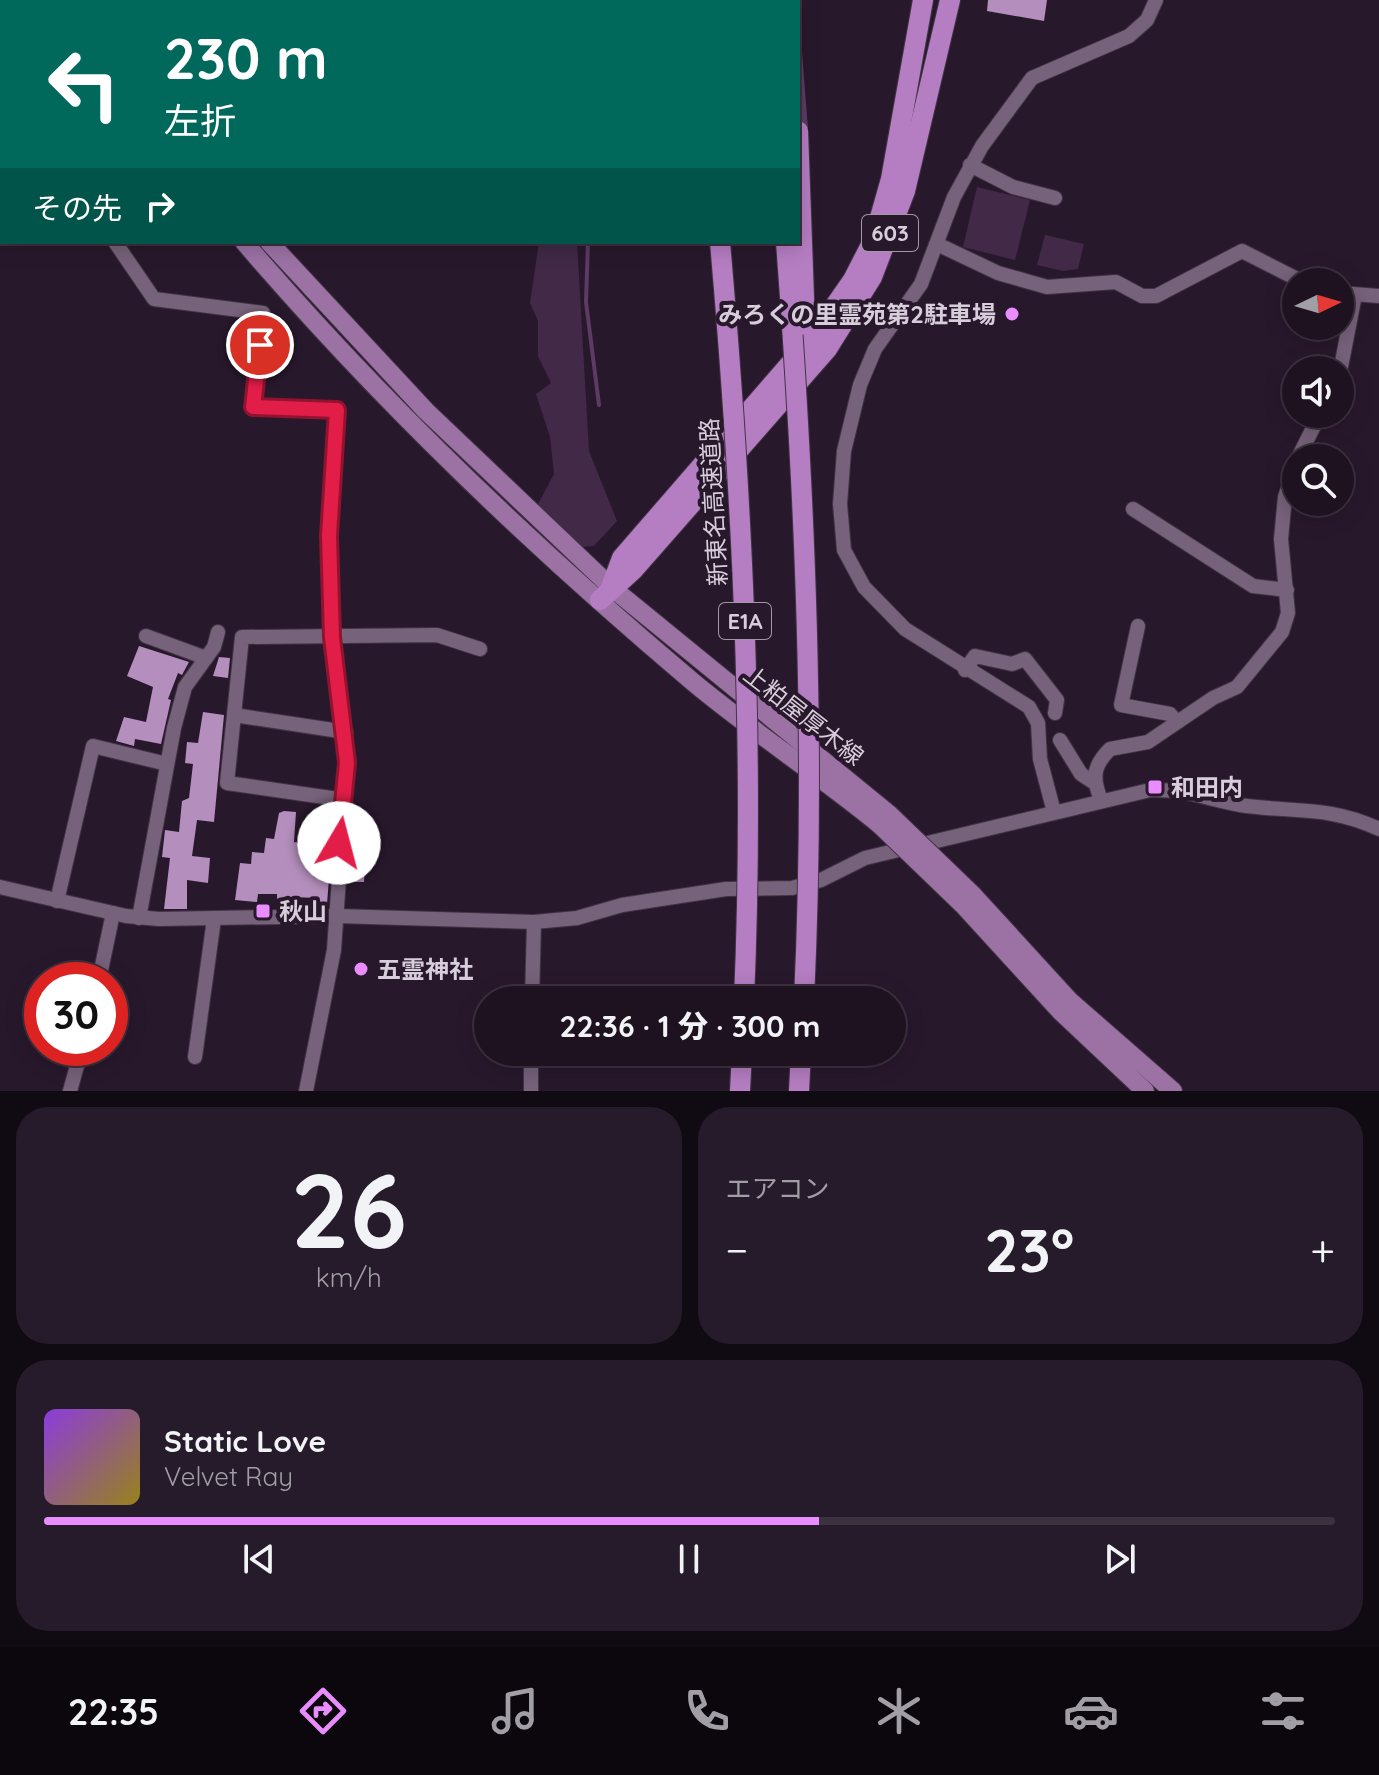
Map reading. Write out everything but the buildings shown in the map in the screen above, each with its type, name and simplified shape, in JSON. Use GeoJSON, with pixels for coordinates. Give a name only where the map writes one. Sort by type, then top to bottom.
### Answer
{"type":"FeatureCollection","features":[{"type":"Feature","properties":{"kind":"highway","name":"603"},"geometry":{"type":"LineString","coordinates":[[780,389],[829,316],[874,239],[891,179],[923,0]]}},
{"type":"Feature","properties":{"kind":"highway","name":"603"},"geometry":{"type":"LineString","coordinates":[[605,593],[780,389],[843,328],[885,248],[905,191],[950,0]]}},
{"type":"Feature","properties":{"kind":"highway"},"geometry":{"type":"LineString","coordinates":[[800,195],[808,450],[809,721],[804,986]]}},
{"type":"Feature","properties":{"kind":"highway","name":"新東名高速道路"},"geometry":{"type":"LineString","coordinates":[[720,244],[738,471],[746,645],[744,986]]}},
{"type":"Feature","properties":{"kind":"highway"},"geometry":{"type":"LineString","coordinates":[[786,244],[807,593]]}},
{"type":"Feature","properties":{"kind":"highway"},"geometry":{"type":"LineString","coordinates":[[740,1091],[741,1066]]}},
{"type":"Feature","properties":{"kind":"highway"},"geometry":{"type":"LineString","coordinates":[[799,1091],[800,1066]]}},
{"type":"Feature","properties":{"kind":"main road","name":"上粕屋厚木線"},"geometry":{"type":"LineString","coordinates":[[246,244],[415,426],[605,593]]}},
{"type":"Feature","properties":{"kind":"main road","name":"上粕屋厚木線"},"geometry":{"type":"LineString","coordinates":[[271,244],[426,411],[695,684],[885,820],[1070,1001],[1173,1091]]}},
{"type":"Feature","properties":{"kind":"main road","name":"上粕屋厚木線"},"geometry":{"type":"LineString","coordinates":[[968,900],[1061,1012],[1145,1091]]}},
{"type":"Feature","properties":{"kind":"street"},"geometry":{"type":"LineString","coordinates":[[1054,812],[1040,759],[1035,715],[1013,696],[965,670],[905,629],[851,569],[841,526],[844,451],[860,385],[882,336],[921,284],[954,197],[970,165],[1032,78],[1129,36],[1147,20],[1156,0]]}},
{"type":"Feature","properties":{"kind":"street"},"geometry":{"type":"LineString","coordinates":[[970,165],[1013,187],[1055,198]]}},
{"type":"Feature","properties":{"kind":"street"},"geometry":{"type":"LineString","coordinates":[[116,244],[154,299],[263,313],[253,407],[337,410],[329,536],[332,637],[346,732],[345,800],[334,950],[306,1091]]}},
{"type":"Feature","properties":{"kind":"street"},"geometry":{"type":"LineString","coordinates":[[937,244],[998,273],[1047,287],[1116,282],[1142,296],[1156,296],[1242,251],[1282,271]]}},
{"type":"Feature","properties":{"kind":"street"},"geometry":{"type":"LineString","coordinates":[[1354,294],[1379,296]]}},
{"type":"Feature","properties":{"kind":"street"},"geometry":{"type":"LineString","coordinates":[[1133,509],[1253,586],[1287,590]]}},
{"type":"Feature","properties":{"kind":"street"},"geometry":{"type":"LineString","coordinates":[[1101,800],[1093,782],[1095,768],[1110,749],[1148,742],[1237,687],[1270,651],[1286,623],[1287,590],[1281,539],[1283,516]]}},
{"type":"Feature","properties":{"kind":"street"},"geometry":{"type":"LineString","coordinates":[[1138,626],[1121,705],[1170,714],[1177,722]]}},
{"type":"Feature","properties":{"kind":"street"},"geometry":{"type":"LineString","coordinates":[[139,918],[167,764],[185,687],[214,647],[218,632]]}},
{"type":"Feature","properties":{"kind":"street"},"geometry":{"type":"LineString","coordinates":[[345,800],[227,783],[242,637],[437,635],[480,649]]}},
{"type":"Feature","properties":{"kind":"street"},"geometry":{"type":"LineString","coordinates":[[146,636],[206,658]]}},
{"type":"Feature","properties":{"kind":"street"},"geometry":{"type":"LineString","coordinates":[[965,670],[975,656],[1012,664],[1025,659],[1057,700],[1055,713]]}},
{"type":"Feature","properties":{"kind":"street"},"geometry":{"type":"LineString","coordinates":[[234,715],[346,732]]}},
{"type":"Feature","properties":{"kind":"street"},"geometry":{"type":"LineString","coordinates":[[1060,740],[1081,774],[1093,782]]}},
{"type":"Feature","properties":{"kind":"street"},"geometry":{"type":"LineString","coordinates":[[57,901],[93,746],[167,764]]}},
{"type":"Feature","properties":{"kind":"street"},"geometry":{"type":"LineString","coordinates":[[0,887],[139,918],[337,916],[534,922],[577,918],[622,905],[726,889],[792,888],[821,880],[865,858],[936,844],[1150,790],[1194,792],[1261,808],[1327,811],[1379,829]]}},
{"type":"Feature","properties":{"kind":"street"},"geometry":{"type":"LineString","coordinates":[[103,962],[113,913]]}},
{"type":"Feature","properties":{"kind":"street"},"geometry":{"type":"LineString","coordinates":[[195,1057],[214,919]]}},
{"type":"Feature","properties":{"kind":"street"},"geometry":{"type":"LineString","coordinates":[[532,986],[534,922]]}},
{"type":"Feature","properties":{"kind":"street"},"geometry":{"type":"LineString","coordinates":[[70,1091],[77,1066]]}},
{"type":"Feature","properties":{"kind":"street"},"geometry":{"type":"LineString","coordinates":[[531,1066],[531,1091]]}},
{"type":"Feature","properties":{"kind":"shaded area"},"geometry":{"type":"Polygon","coordinates":[[[800,26],[808,129],[800,136],[800,26]]]}},
{"type":"Feature","properties":{"kind":"shaded area"},"geometry":{"type":"Polygon","coordinates":[[[977,187],[1030,200],[1015,260],[963,247],[977,187]]]}},
{"type":"Feature","properties":{"kind":"shaded area"},"geometry":{"type":"Polygon","coordinates":[[[1045,235],[1084,244],[1078,269],[1063,271],[1037,265],[1045,235]]]}},
{"type":"Feature","properties":{"kind":"shaded area"},"geometry":{"type":"Polygon","coordinates":[[[539,244],[577,244],[589,451],[617,521],[594,546],[579,547],[537,506],[554,474],[550,437],[536,394],[551,383],[538,356],[538,321],[530,303],[539,244]]]}},
{"type":"Feature","properties":{"kind":"waterway"},"geometry":{"type":"LineString","coordinates":[[588,244],[586,302],[599,405]]}},
{"type":"Feature","properties":{"kind":"place","name":"みろくの里霊苑第2駐車場"},"geometry":{"type":"Point","coordinates":[1012,314]}},
{"type":"Feature","properties":{"kind":"place","name":"和田内"},"geometry":{"type":"Point","coordinates":[1155,787]}},
{"type":"Feature","properties":{"kind":"place","name":"秋山"},"geometry":{"type":"Point","coordinates":[263,911]}},
{"type":"Feature","properties":{"kind":"place","name":"五霊神社"},"geometry":{"type":"Point","coordinates":[361,969]}},
{"type":"Feature","properties":{"kind":"route"},"geometry":{"type":"LineString","coordinates":[[260,345],[253,407],[337,410],[329,536],[332,637],[346,732],[345,800],[339,843]]}}]}
